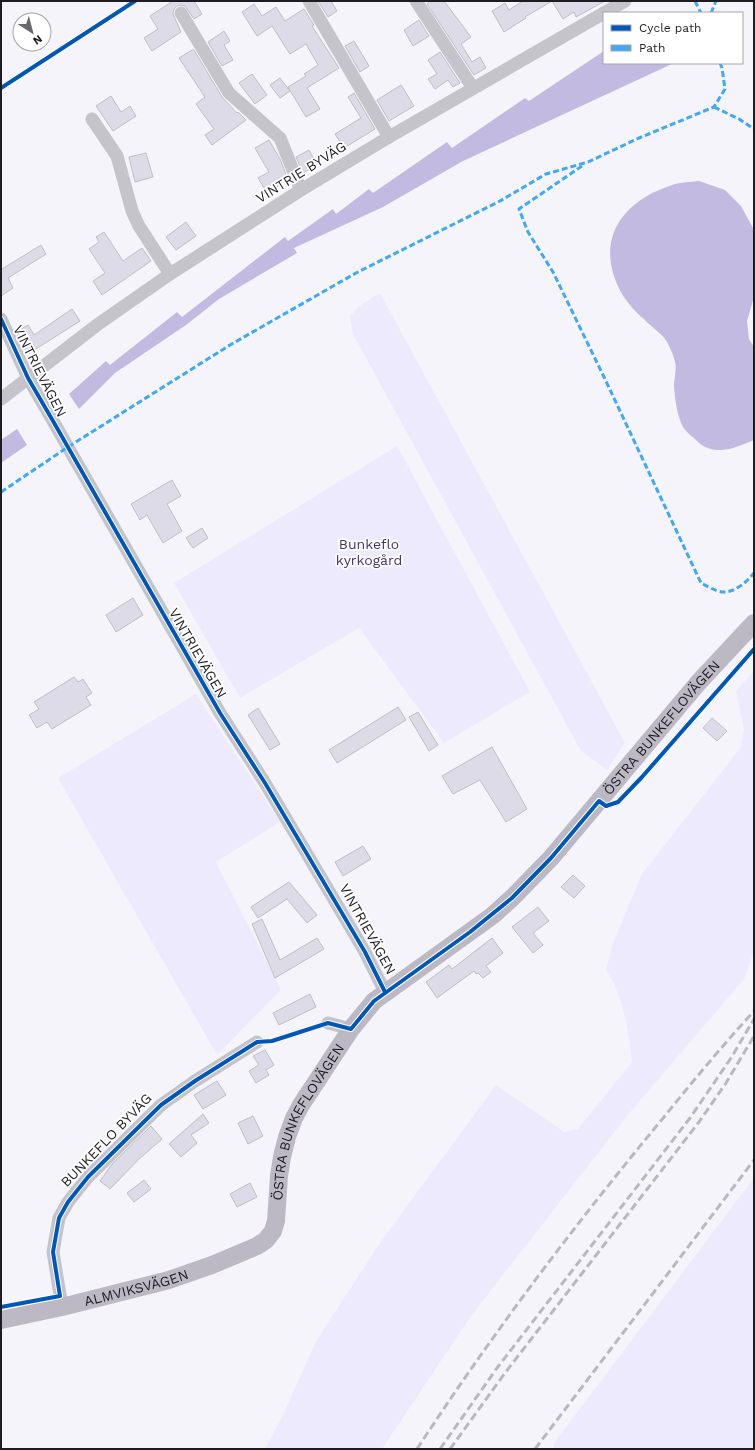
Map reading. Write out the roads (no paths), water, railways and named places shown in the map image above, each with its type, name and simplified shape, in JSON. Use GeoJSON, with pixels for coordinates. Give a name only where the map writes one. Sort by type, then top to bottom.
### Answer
{"type":"FeatureCollection","features":[{"type":"Feature","properties":{"kind":"street"},"geometry":{"type":"LineString","coordinates":[[309,1],[389,137]]}},
{"type":"Feature","properties":{"kind":"street"},"geometry":{"type":"LineString","coordinates":[[416,1],[473,88]]}},
{"type":"Feature","properties":{"kind":"street","name":"VINTRIE BYVÄG"},"geometry":{"type":"LineString","coordinates":[[606,12],[625,1]]}},
{"type":"Feature","properties":{"kind":"street"},"geometry":{"type":"LineString","coordinates":[[181,13],[229,93],[280,138],[301,190]]}},
{"type":"Feature","properties":{"kind":"street","name":"VINTRIE BYVÄG"},"geometry":{"type":"LineString","coordinates":[[1,399],[97,325],[170,274],[301,190],[389,137],[603,14]]}},
{"type":"Feature","properties":{"kind":"street"},"geometry":{"type":"LineString","coordinates":[[92,119],[117,156],[132,211],[139,226],[170,274]]}},
{"type":"Feature","properties":{"kind":"street","name":"VINTRIEVÄGEN"},"geometry":{"type":"LineString","coordinates":[[1,319],[28,378],[220,713],[265,783],[365,952],[385,992]]}},
{"type":"Feature","properties":{"kind":"street","name":"ÖSTRA BUNKEFLOVÄGEN"},"geometry":{"type":"LineString","coordinates":[[266,1240],[273,1231],[276,1222],[279,1176],[282,1157],[294,1118],[301,1104],[351,1029],[374,1001],[492,916],[530,881],[552,858],[698,683],[754,623]]}},
{"type":"Feature","properties":{"kind":"street"},"geometry":{"type":"LineString","coordinates":[[328,1023],[351,1029]]}},
{"type":"Feature","properties":{"kind":"street","name":"BUNKEFLO BYVÄG"},"geometry":{"type":"LineString","coordinates":[[62,1307],[53,1252],[59,1218],[68,1202],[88,1177],[161,1105],[195,1080],[257,1042]]}},
{"type":"Feature","properties":{"kind":"street","name":"ALMVIKSVÄGEN"},"geometry":{"type":"LineString","coordinates":[[1,1320],[62,1307],[169,1280],[212,1265],[257,1246],[266,1240]]}},
{"type":"Feature","properties":{"kind":"railway"},"geometry":{"type":"LineString","coordinates":[[417,1449],[505,1321],[567,1238],[686,1090],[754,1011]]}},
{"type":"Feature","properties":{"kind":"railway"},"geometry":{"type":"LineString","coordinates":[[440,1449],[497,1368],[690,1118],[731,1058],[754,1019]]}},
{"type":"Feature","properties":{"kind":"railway"},"geometry":{"type":"LineString","coordinates":[[450,1449],[505,1373],[699,1122],[726,1083],[754,1036]]}},
{"type":"Feature","properties":{"kind":"railway"},"geometry":{"type":"LineString","coordinates":[[535,1449],[754,1160]]}},
{"type":"Feature","properties":{"kind":"park label","name":"Bunkeflo kyrkogård"},"geometry":{"type":"Point","coordinates":[369,552]}}]}
